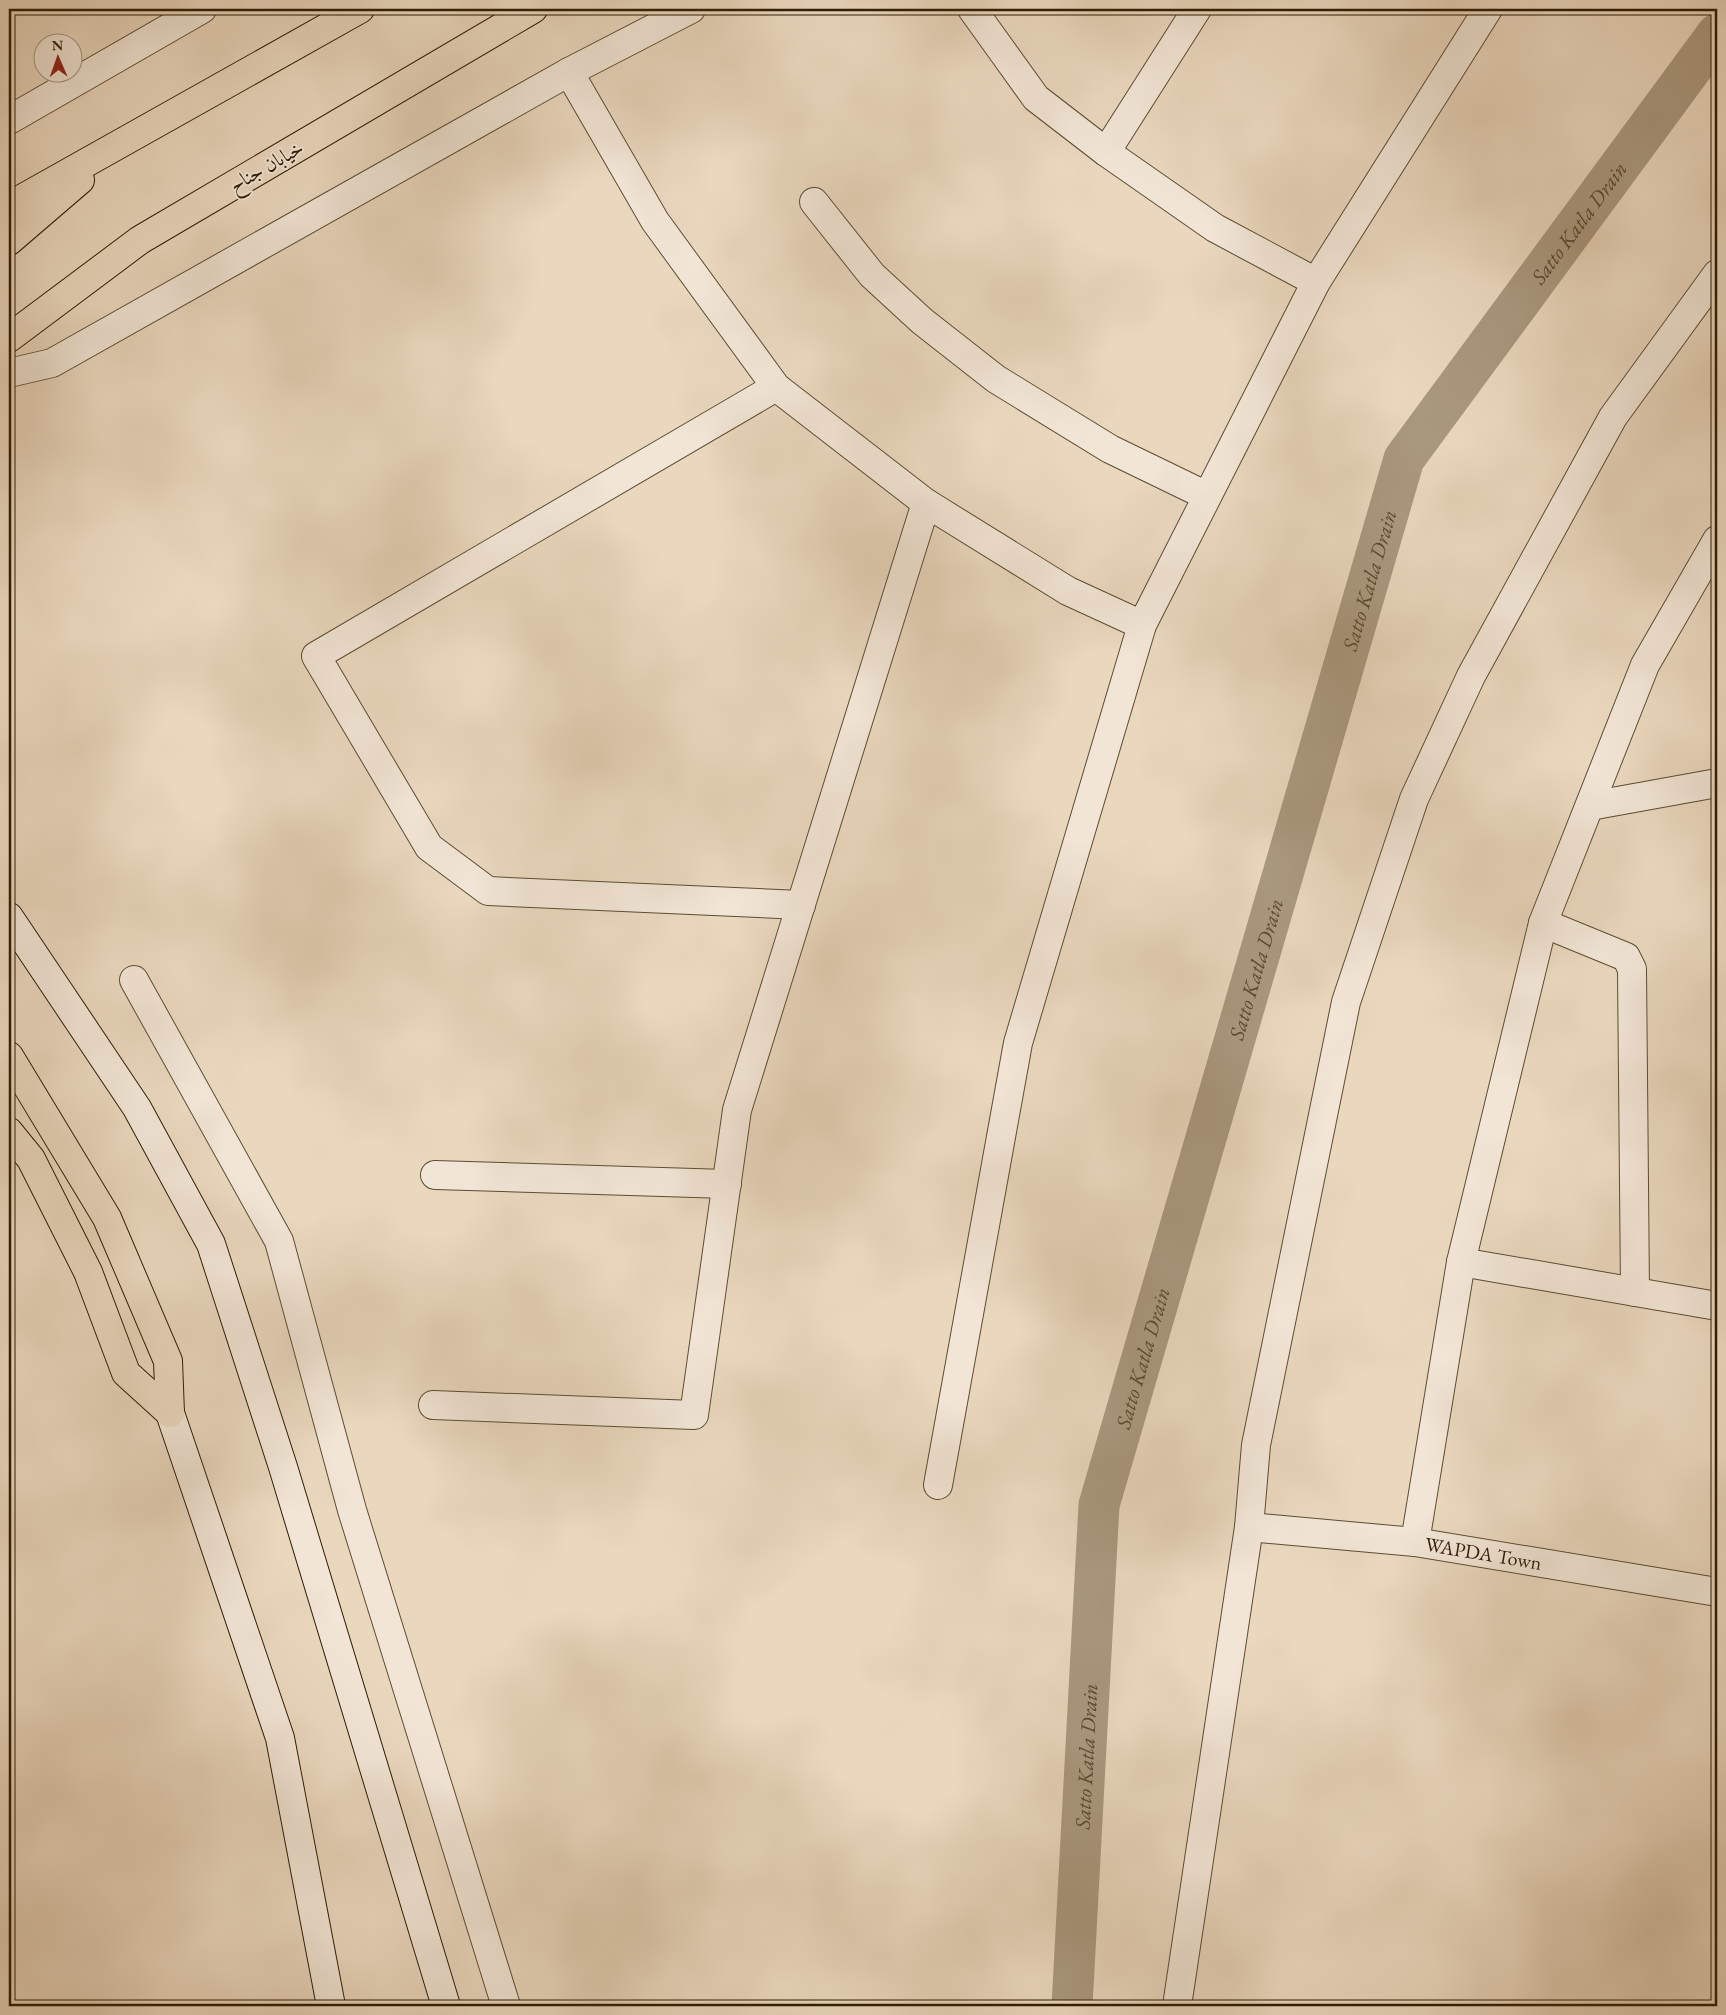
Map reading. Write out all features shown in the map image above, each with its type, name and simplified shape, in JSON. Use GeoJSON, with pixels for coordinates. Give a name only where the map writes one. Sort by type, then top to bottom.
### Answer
{"type":"FeatureCollection","features":[{"type":"Feature","properties":{"kind":"main road"},"geometry":{"type":"LineString","coordinates":[[9,206],[360,9]]}},
{"type":"Feature","properties":{"kind":"main road","name":"خیابان جناح"},"geometry":{"type":"LineString","coordinates":[[9,338],[140,240],[533,9]]}},
{"type":"Feature","properties":{"kind":"main road"},"geometry":{"type":"LineString","coordinates":[[9,240],[127,140]]}},
{"type":"Feature","properties":{"kind":"main road"},"geometry":{"type":"LineString","coordinates":[[9,1056],[107,1218],[168,1361],[170,1413]]}},
{"type":"Feature","properties":{"kind":"main road"},"geometry":{"type":"LineString","coordinates":[[9,1132],[31,1159],[88,1272],[126,1373],[170,1413]]}},
{"type":"Feature","properties":{"kind":"street"},"geometry":{"type":"LineString","coordinates":[[9,120],[202,9]]}},
{"type":"Feature","properties":{"kind":"street"},"geometry":{"type":"LineString","coordinates":[[9,373],[52,363],[569,72],[691,9]]}},
{"type":"Feature","properties":{"kind":"street"},"geometry":{"type":"LineString","coordinates":[[972,9],[1036,98],[1106,152],[1215,228],[1316,282]]}},
{"type":"Feature","properties":{"kind":"street"},"geometry":{"type":"LineString","coordinates":[[1106,152],[1197,9]]}},
{"type":"Feature","properties":{"kind":"street"},"geometry":{"type":"LineString","coordinates":[[938,1485],[1018,1043],[1142,625],[1316,282],[1488,9]]}},
{"type":"Feature","properties":{"kind":"street"},"geometry":{"type":"LineString","coordinates":[[569,72],[655,221],[776,387],[926,503],[1068,590],[1142,625]]}},
{"type":"Feature","properties":{"kind":"street"},"geometry":{"type":"LineString","coordinates":[[814,202],[872,275],[922,320],[996,379],[1110,449],[1206,496]]}},
{"type":"Feature","properties":{"kind":"street"},"geometry":{"type":"LineString","coordinates":[[1177,2006],[1249,1527],[1256,1446],[1346,1002],[1414,799],[1471,676],[1613,416],[1717,274]]}},
{"type":"Feature","properties":{"kind":"street"},"geometry":{"type":"LineString","coordinates":[[776,387],[316,656],[429,847],[488,890],[801,905]]}},
{"type":"Feature","properties":{"kind":"street"},"geometry":{"type":"LineString","coordinates":[[433,1405],[694,1415],[737,1110],[926,503]]}},
{"type":"Feature","properties":{"kind":"street"},"geometry":{"type":"LineString","coordinates":[[1415,1542],[1461,1262],[1544,923],[1645,665],[1704,583],[1717,540]]}},
{"type":"Feature","properties":{"kind":"street"},"geometry":{"type":"LineString","coordinates":[[1590,806],[1717,783]]}},
{"type":"Feature","properties":{"kind":"street"},"geometry":{"type":"LineString","coordinates":[[9,917],[137,1108],[211,1244],[283,1467],[446,2006]]}},
{"type":"Feature","properties":{"kind":"street"},"geometry":{"type":"LineString","coordinates":[[1544,923],[1626,956],[1632,969],[1635,1292]]}},
{"type":"Feature","properties":{"kind":"street"},"geometry":{"type":"LineString","coordinates":[[134,980],[279,1241],[352,1510],[506,2006]]}},
{"type":"Feature","properties":{"kind":"street"},"geometry":{"type":"LineString","coordinates":[[435,1175],[727,1184]]}},
{"type":"Feature","properties":{"kind":"street"},"geometry":{"type":"LineString","coordinates":[[1461,1262],[1717,1306]]}},
{"type":"Feature","properties":{"kind":"street"},"geometry":{"type":"LineString","coordinates":[[170,1413],[280,1738],[331,2006]]}},
{"type":"Feature","properties":{"kind":"street","name":"WAPDA Town"},"geometry":{"type":"LineString","coordinates":[[1249,1527],[1415,1542],[1717,1592]]}},
{"type":"Feature","properties":{"kind":"waterway","name":"Satto Katla Drain"},"geometry":{"type":"LineString","coordinates":[[1072,2006],[1099,1505],[1404,459],[1717,34]]}}]}
